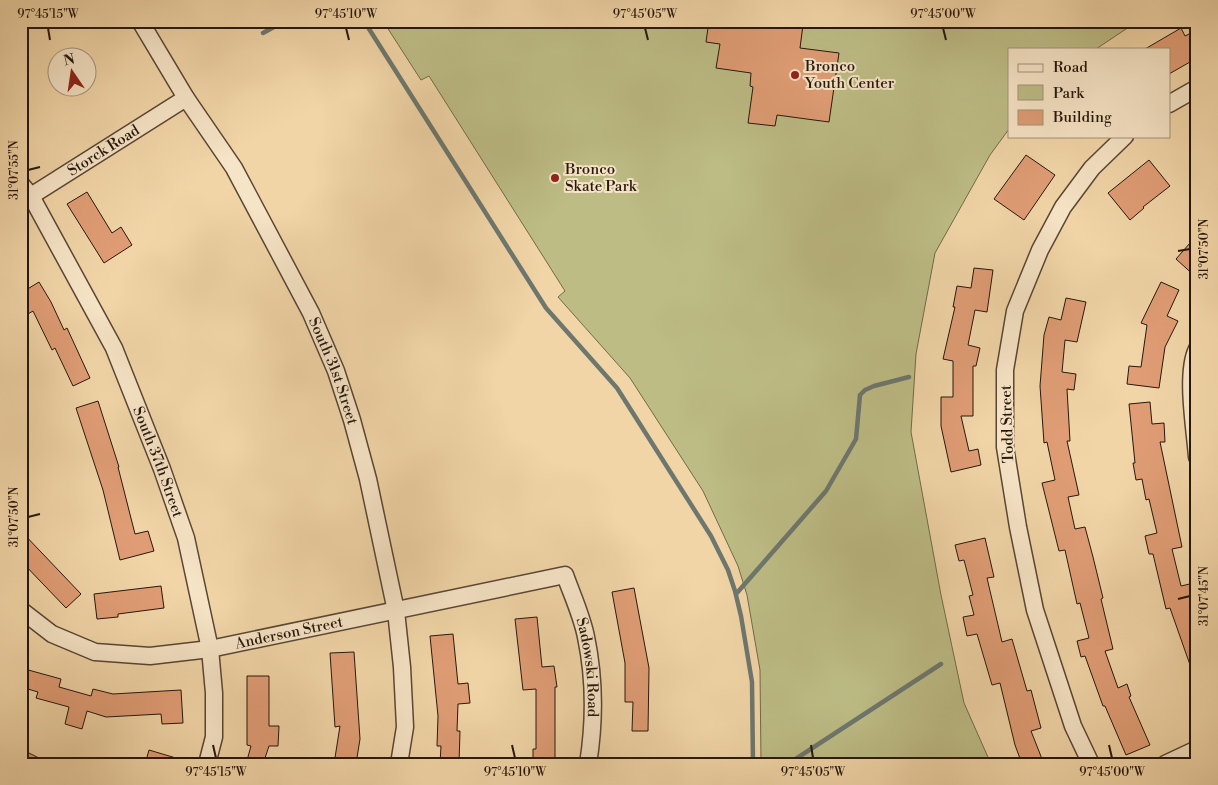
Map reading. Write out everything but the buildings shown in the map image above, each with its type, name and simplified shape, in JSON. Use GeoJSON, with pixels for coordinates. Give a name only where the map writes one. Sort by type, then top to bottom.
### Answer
{"type":"FeatureCollection","features":[{"type":"Feature","properties":{"kind":"street","name":"South 31st Street"},"geometry":{"type":"LineString","coordinates":[[140,21],[186,98],[234,168],[311,313],[336,371],[368,479],[396,611],[402,667],[405,727],[399,764]]}},
{"type":"Feature","properties":{"kind":"street"},"geometry":{"type":"LineString","coordinates":[[1170,103],[1197,88]]}},
{"type":"Feature","properties":{"kind":"street","name":"Storck Road"},"geometry":{"type":"LineString","coordinates":[[24,194],[186,98]]}},
{"type":"Feature","properties":{"kind":"street","name":"Todd Street"},"geometry":{"type":"LineString","coordinates":[[1091,764],[1073,726],[1035,610],[1018,528],[1005,446],[1005,370],[1015,311],[1040,250],[1063,207],[1092,168],[1123,138]]}},
{"type":"Feature","properties":{"kind":"street","name":"South 37th Street"},"geometry":{"type":"LineString","coordinates":[[24,194],[114,348],[162,469],[186,538],[210,649],[214,693],[214,738],[207,764]]}},
{"type":"Feature","properties":{"kind":"street"},"geometry":{"type":"LineString","coordinates":[[1197,349],[1194,354],[1191,382],[1197,457]]}},
{"type":"Feature","properties":{"kind":"street","name":"Anderson Street"},"geometry":{"type":"LineString","coordinates":[[21,610],[52,634],[95,652],[150,656],[210,649],[565,575]]}},
{"type":"Feature","properties":{"kind":"street","name":"Sadowski Road"},"geometry":{"type":"LineString","coordinates":[[565,575],[586,636],[594,694],[588,764]]}},
{"type":"Feature","properties":{"kind":"street"},"geometry":{"type":"LineString","coordinates":[[1165,764],[1197,750]]}},
{"type":"Feature","properties":{"kind":"green space"},"geometry":{"type":"Polygon","coordinates":[[[383,21],[1138,21],[1098,48],[1008,48],[1008,130],[990,155],[935,253],[916,354],[911,432],[941,595],[964,703],[991,764],[761,764],[760,670],[747,595],[738,566],[703,491],[630,378],[558,297],[565,291],[429,76],[421,80],[383,21]]]}},
{"type":"Feature","properties":{"kind":"waterway"},"geometry":{"type":"LineString","coordinates":[[263,33],[285,21]]}},
{"type":"Feature","properties":{"kind":"waterway"},"geometry":{"type":"LineString","coordinates":[[364,21],[546,308],[617,388],[711,536],[728,570],[741,616],[752,682],[753,764]]}},
{"type":"Feature","properties":{"kind":"waterway"},"geometry":{"type":"LineString","coordinates":[[736,594],[826,491],[856,439],[860,395],[865,390],[874,386],[909,377]]}},
{"type":"Feature","properties":{"kind":"waterway"},"geometry":{"type":"LineString","coordinates":[[788,764],[941,664]]}},
{"type":"Feature","properties":{"kind":"place","name":"Bronco Youth Center"},"geometry":{"type":"Point","coordinates":[795,75]}},
{"type":"Feature","properties":{"kind":"place","name":"Bronco Skate Park"},"geometry":{"type":"Point","coordinates":[555,178]}}]}
